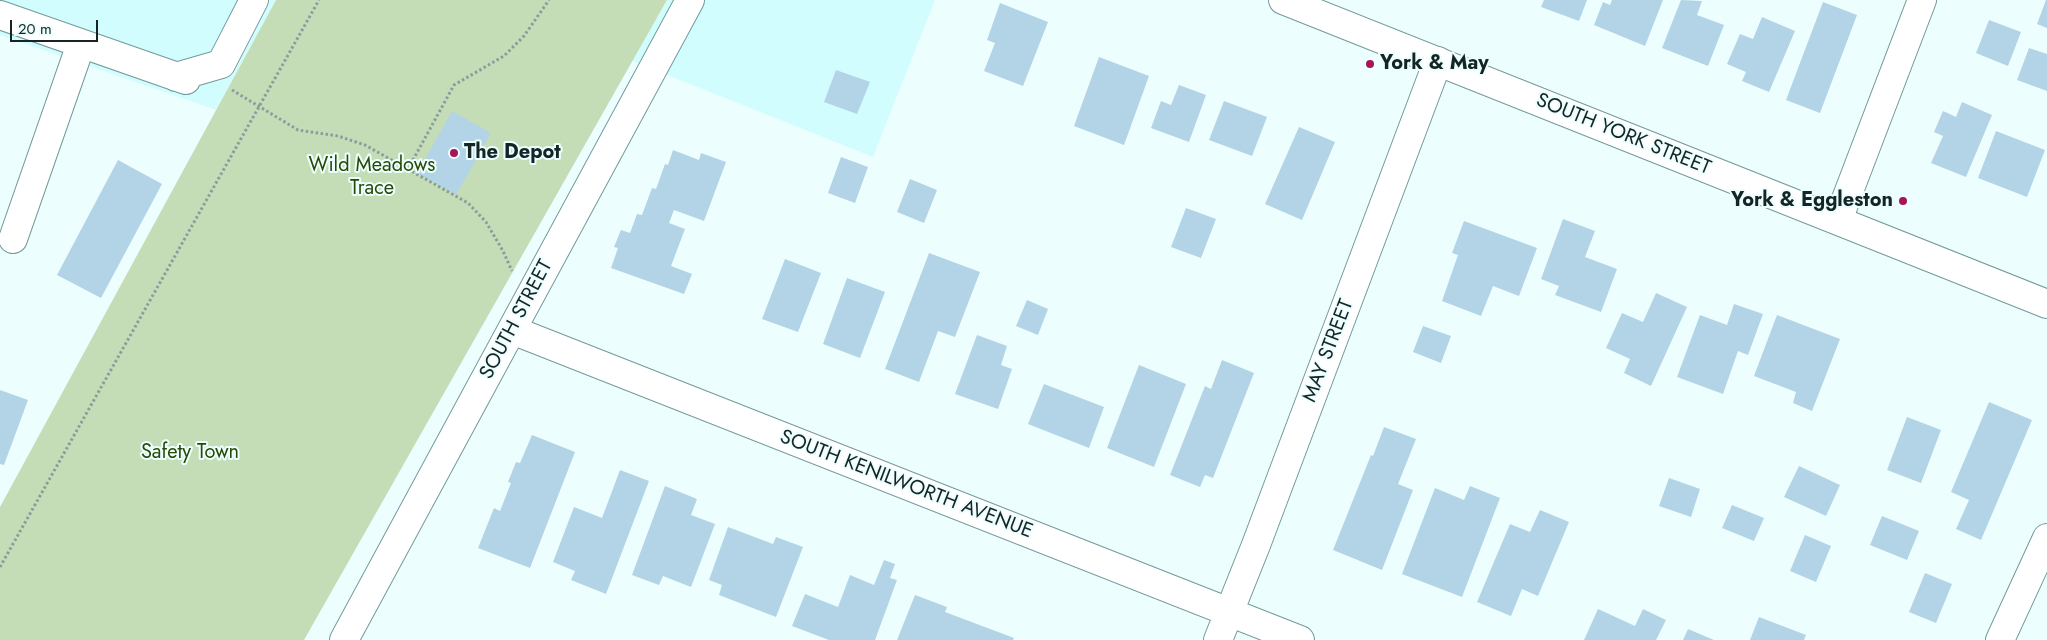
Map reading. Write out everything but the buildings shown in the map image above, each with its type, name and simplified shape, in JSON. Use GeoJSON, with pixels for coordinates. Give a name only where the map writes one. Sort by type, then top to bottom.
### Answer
{"type":"FeatureCollection","features":[{"type":"Feature","properties":{"kind":"street"},"geometry":{"type":"LineString","coordinates":[[0,15],[181,78],[221,64],[254,0]]}},
{"type":"Feature","properties":{"kind":"street","name":"SOUTH STREET"},"geometry":{"type":"LineString","coordinates":[[344,640],[690,0]]}},
{"type":"Feature","properties":{"kind":"street","name":"SOUTH YORK STREET"},"geometry":{"type":"LineString","coordinates":[[1283,0],[2047,304]]}},
{"type":"Feature","properties":{"kind":"street"},"geometry":{"type":"LineString","coordinates":[[1838,220],[1922,0]]}},
{"type":"Feature","properties":{"kind":"street"},"geometry":{"type":"LineString","coordinates":[[13,239],[81,44]]}},
{"type":"Feature","properties":{"kind":"street","name":"MAY STREET"},"geometry":{"type":"LineString","coordinates":[[1218,640],[1256,545],[1438,61]]}},
{"type":"Feature","properties":{"kind":"street","name":"SOUTH KENILWORTH AVENUE"},"geometry":{"type":"LineString","coordinates":[[512,330],[1300,640]]}},
{"type":"Feature","properties":{"kind":"street"},"geometry":{"type":"LineString","coordinates":[[2000,640],[2047,538]]}},
{"type":"Feature","properties":{"kind":"path"},"geometry":{"type":"LineString","coordinates":[[0,567],[319,0]]}},
{"type":"Feature","properties":{"kind":"path"},"geometry":{"type":"LineString","coordinates":[[408,169],[454,85],[504,56],[524,36],[549,0]]}},
{"type":"Feature","properties":{"kind":"path"},"geometry":{"type":"LineString","coordinates":[[259,108],[298,130],[338,136],[365,145],[468,203],[486,222],[503,251],[526,304]]}},
{"type":"Feature","properties":{"kind":"shaded area"},"geometry":{"type":"Polygon","coordinates":[[[0,0],[276,0],[216,110],[0,35],[0,0]]]}},
{"type":"Feature","properties":{"kind":"shaded area"},"geometry":{"type":"Polygon","coordinates":[[[667,0],[935,0],[873,157],[632,61],[667,0]]]}},
{"type":"Feature","properties":{"kind":"green space","name":"Wild Meadows Trace"},"geometry":{"type":"Polygon","coordinates":[[[276,0],[667,0],[304,640],[0,640],[0,507],[276,0]]]}},
{"type":"Feature","properties":{"kind":"place","name":"York & May"},"geometry":{"type":"Point","coordinates":[1370,64]}},
{"type":"Feature","properties":{"kind":"place","name":"The Depot"},"geometry":{"type":"Point","coordinates":[454,153]}},
{"type":"Feature","properties":{"kind":"place","name":"York & Eggleston"},"geometry":{"type":"Point","coordinates":[1903,201]}},
{"type":"Feature","properties":{"kind":"park label","name":"Safety Town"},"geometry":{"type":"Point","coordinates":[190,453]}}]}
